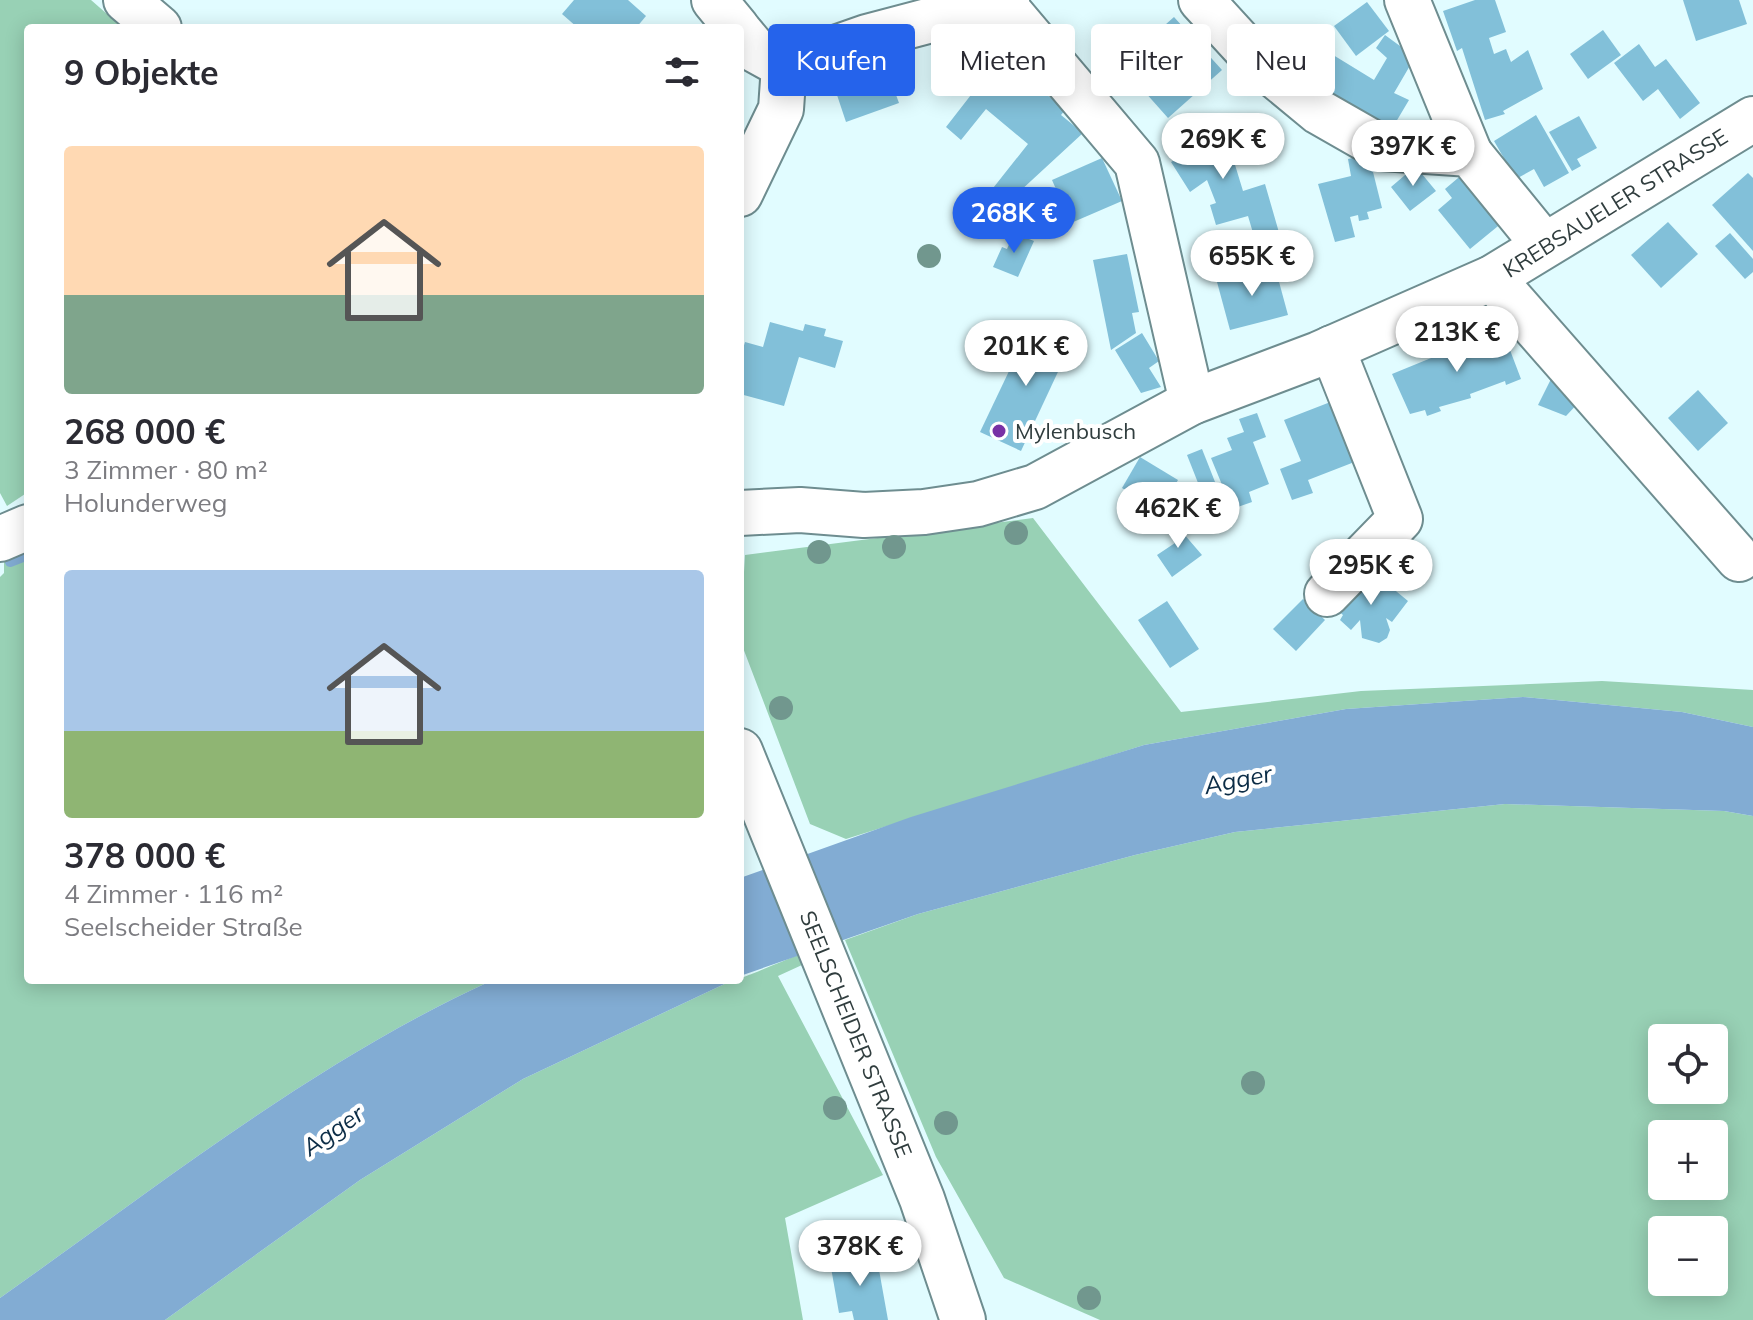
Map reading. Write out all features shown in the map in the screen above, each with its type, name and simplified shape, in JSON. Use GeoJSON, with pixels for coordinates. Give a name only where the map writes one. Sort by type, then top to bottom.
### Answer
{"type":"FeatureCollection","features":[{"type":"Feature","properties":{"kind":"street"},"geometry":{"type":"LineString","coordinates":[[126,0],[154,24]]}},
{"type":"Feature","properties":{"kind":"street"},"geometry":{"type":"LineString","coordinates":[[714,0],[733,24]]}},
{"type":"Feature","properties":{"kind":"street"},"geometry":{"type":"LineString","coordinates":[[1201,0],[1256,60],[1319,112],[1382,148],[1470,154]]}},
{"type":"Feature","properties":{"kind":"street"},"geometry":{"type":"LineString","coordinates":[[1407,0],[1470,154],[1544,245]]}},
{"type":"Feature","properties":{"kind":"street"},"geometry":{"type":"LineString","coordinates":[[915,24],[1004,1],[1137,163],[1192,402]]}},
{"type":"Feature","properties":{"kind":"street"},"geometry":{"type":"LineString","coordinates":[[744,37],[755,50],[768,57]]}},
{"type":"Feature","properties":{"kind":"street"},"geometry":{"type":"LineString","coordinates":[[744,186],[781,109],[782,96]]}},
{"type":"Feature","properties":{"kind":"street","name":"KREBSAUELER STRASSE"},"geometry":{"type":"LineString","coordinates":[[744,513],[800,510],[864,515],[924,512],[978,504],[1035,487],[1192,402],[1332,348],[1492,278],[1544,245],[1748,130]]}},
{"type":"Feature","properties":{"kind":"street","name":"KREBSAUELER STRASSE"},"geometry":{"type":"LineString","coordinates":[[1492,278],[1739,559]]}},
{"type":"Feature","properties":{"kind":"street"},"geometry":{"type":"LineString","coordinates":[[1327,594],[1400,519],[1332,348]]}},
{"type":"Feature","properties":{"kind":"street"},"geometry":{"type":"LineString","coordinates":[[0,539],[24,529]]}},
{"type":"Feature","properties":{"kind":"street","name":"SEELSCHEIDER STRASSE"},"geometry":{"type":"LineString","coordinates":[[744,761],[922,1199],[963,1320]]}},
{"type":"Feature","properties":{"kind":"green space"},"geometry":{"type":"Polygon","coordinates":[[[0,0],[91,0],[118,24],[24,24],[24,495],[7,506],[0,493],[0,0]]]}},
{"type":"Feature","properties":{"kind":"green space"},"geometry":{"type":"Polygon","coordinates":[[[1033,518],[1181,712],[1361,691],[1602,681],[1753,690],[1753,727],[1682,712],[1523,697],[1346,709],[1144,745],[846,839],[810,824],[744,651],[745,555],[1033,518]]]}},
{"type":"Feature","properties":{"kind":"green space"},"geometry":{"type":"Polygon","coordinates":[[[24,540],[24,984],[485,984],[364,1047],[302,1086],[179,1169],[0,1298],[0,577],[4,573],[4,548],[24,540]]]}},
{"type":"Feature","properties":{"kind":"green space"},"geometry":{"type":"Polygon","coordinates":[[[1505,804],[1724,811],[1753,816],[1753,1320],[1100,1320],[1004,1278],[936,1157],[845,940],[918,914],[1135,855],[1235,832],[1505,804]]]}},
{"type":"Feature","properties":{"kind":"green space"},"geometry":{"type":"Polygon","coordinates":[[[798,955],[802,965],[778,976],[883,1175],[785,1218],[803,1320],[165,1320],[360,1180],[523,1079],[725,984],[744,984],[744,976],[798,955]]]}},
{"type":"Feature","properties":{"kind":"water","name":"Agger"},"geometry":{"type":"Polygon","coordinates":[[[1523,697],[1682,712],[1753,727],[1753,816],[1724,811],[1505,804],[1235,832],[1135,855],[918,914],[744,975],[744,877],[911,817],[1144,745],[1346,709],[1523,697]]]}},
{"type":"Feature","properties":{"kind":"water","name":"Agger"},"geometry":{"type":"Polygon","coordinates":[[[485,984],[725,984],[523,1079],[360,1180],[165,1320],[0,1320],[0,1298],[179,1169],[302,1086],[428,1012],[485,984]]]}},
{"type":"Feature","properties":{"kind":"building"},"geometry":{"type":"Polygon","coordinates":[[[574,0],[628,0],[646,16],[639,24],[573,24],[562,14],[574,0]]]}},
{"type":"Feature","properties":{"kind":"building"},"geometry":{"type":"Polygon","coordinates":[[[1475,0],[1495,0],[1506,32],[1489,38],[1494,54],[1506,49],[1511,62],[1528,50],[1543,89],[1503,111],[1505,114],[1485,120],[1462,48],[1457,51],[1443,11],[1475,0]]]}},
{"type":"Feature","properties":{"kind":"building"},"geometry":{"type":"Polygon","coordinates":[[[1683,0],[1739,0],[1747,24],[1696,41],[1683,0]]]}},
{"type":"Feature","properties":{"kind":"building"},"geometry":{"type":"Polygon","coordinates":[[[1367,2],[1389,31],[1356,56],[1335,25],[1367,2]]]}},
{"type":"Feature","properties":{"kind":"building"},"geometry":{"type":"Polygon","coordinates":[[[1174,17],[1180,24],[1166,24],[1174,17]]]}},
{"type":"Feature","properties":{"kind":"building"},"geometry":{"type":"Polygon","coordinates":[[[1603,30],[1621,55],[1588,79],[1570,54],[1603,30]]]}},
{"type":"Feature","properties":{"kind":"building"},"geometry":{"type":"Polygon","coordinates":[[[1385,35],[1415,57],[1394,93],[1409,100],[1390,132],[1330,96],[1335,96],[1335,56],[1374,80],[1387,58],[1376,48],[1385,35]]]}},
{"type":"Feature","properties":{"kind":"building"},"geometry":{"type":"Polygon","coordinates":[[[1639,44],[1655,67],[1666,59],[1700,103],[1680,119],[1658,89],[1643,101],[1614,63],[1639,44]]]}},
{"type":"Feature","properties":{"kind":"building"},"geometry":{"type":"Polygon","coordinates":[[[1211,58],[1222,70],[1211,80],[1211,58]]]}},
{"type":"Feature","properties":{"kind":"building"},"geometry":{"type":"Polygon","coordinates":[[[837,96],[896,96],[899,103],[846,122],[837,96]]]}},
{"type":"Feature","properties":{"kind":"building"},"geometry":{"type":"Polygon","coordinates":[[[970,96],[1049,96],[1065,110],[1061,115],[1083,133],[1019,192],[1008,217],[986,197],[1028,144],[986,109],[961,140],[946,127],[970,96]]]}},
{"type":"Feature","properties":{"kind":"building"},"geometry":{"type":"Polygon","coordinates":[[[1148,96],[1193,96],[1168,118],[1148,96]]]}},
{"type":"Feature","properties":{"kind":"building"},"geometry":{"type":"Polygon","coordinates":[[[1536,115],[1569,173],[1544,187],[1534,169],[1516,179],[1494,141],[1536,115]]]}},
{"type":"Feature","properties":{"kind":"building"},"geometry":{"type":"Polygon","coordinates":[[[1579,116],[1597,148],[1577,159],[1581,166],[1572,171],[1549,132],[1579,116]]]}},
{"type":"Feature","properties":{"kind":"building"},"geometry":{"type":"Polygon","coordinates":[[[1209,119],[1235,151],[1232,155],[1243,191],[1265,184],[1280,236],[1256,243],[1248,216],[1216,225],[1210,205],[1216,203],[1207,180],[1190,192],[1171,162],[1180,157],[1171,144],[1209,119]]]}},
{"type":"Feature","properties":{"kind":"building"},"geometry":{"type":"Polygon","coordinates":[[[1375,153],[1379,171],[1373,172],[1382,208],[1367,212],[1369,219],[1359,221],[1358,215],[1350,217],[1355,237],[1335,242],[1318,184],[1351,176],[1348,159],[1375,153]]]}},
{"type":"Feature","properties":{"kind":"building"},"geometry":{"type":"Polygon","coordinates":[[[1102,158],[1122,201],[1071,223],[1052,180],[1102,158]]]}},
{"type":"Feature","properties":{"kind":"building"},"geometry":{"type":"Polygon","coordinates":[[[1412,162],[1436,191],[1410,211],[1391,187],[1411,170],[1412,162]]]}},
{"type":"Feature","properties":{"kind":"building"},"geometry":{"type":"Polygon","coordinates":[[[1464,173],[1503,222],[1470,249],[1438,210],[1452,198],[1445,189],[1464,173]]]}},
{"type":"Feature","properties":{"kind":"building"},"geometry":{"type":"Polygon","coordinates":[[[1748,173],[1753,178],[1753,251],[1712,205],[1748,173]]]}},
{"type":"Feature","properties":{"kind":"building"},"geometry":{"type":"Polygon","coordinates":[[[1668,222],[1698,254],[1661,288],[1631,255],[1668,222]]]}},
{"type":"Feature","properties":{"kind":"building"},"geometry":{"type":"Polygon","coordinates":[[[1014,233],[1034,241],[1018,277],[993,267],[1002,247],[1007,249],[1014,233]]]}},
{"type":"Feature","properties":{"kind":"building"},"geometry":{"type":"Polygon","coordinates":[[[1730,233],[1753,259],[1753,272],[1745,279],[1715,246],[1730,233]]]}},
{"type":"Feature","properties":{"kind":"building"},"geometry":{"type":"Polygon","coordinates":[[[1127,254],[1139,312],[1132,313],[1136,333],[1111,350],[1093,260],[1127,254]]]}},
{"type":"Feature","properties":{"kind":"building"},"geometry":{"type":"Polygon","coordinates":[[[1275,267],[1288,315],[1230,330],[1217,282],[1275,267]]]}},
{"type":"Feature","properties":{"kind":"building"},"geometry":{"type":"Polygon","coordinates":[[[770,322],[803,331],[805,324],[826,329],[824,336],[843,341],[835,368],[799,357],[784,406],[744,395],[745,342],[763,347],[770,322]]]}},
{"type":"Feature","properties":{"kind":"building"},"geometry":{"type":"Polygon","coordinates":[[[1031,325],[1071,344],[1021,451],[980,432],[1031,325]]]}},
{"type":"Feature","properties":{"kind":"building"},"geometry":{"type":"Polygon","coordinates":[[[1502,329],[1521,379],[1506,385],[1505,381],[1470,394],[1471,398],[1439,407],[1441,411],[1427,416],[1425,410],[1410,414],[1392,374],[1502,329]]]}},
{"type":"Feature","properties":{"kind":"building"},"geometry":{"type":"Polygon","coordinates":[[[1142,333],[1159,361],[1149,368],[1161,387],[1141,393],[1115,350],[1142,333]]]}},
{"type":"Feature","properties":{"kind":"building"},"geometry":{"type":"Polygon","coordinates":[[[1554,373],[1580,401],[1566,416],[1538,405],[1554,373]]]}},
{"type":"Feature","properties":{"kind":"building"},"geometry":{"type":"Polygon","coordinates":[[[1698,390],[1728,423],[1698,451],[1668,418],[1698,390]]]}},
{"type":"Feature","properties":{"kind":"building"},"geometry":{"type":"Polygon","coordinates":[[[1333,401],[1357,461],[1308,480],[1313,493],[1292,500],[1280,469],[1301,461],[1284,420],[1333,401]]]}},
{"type":"Feature","properties":{"kind":"building"},"geometry":{"type":"Polygon","coordinates":[[[1257,413],[1266,437],[1253,442],[1269,484],[1249,492],[1252,502],[1232,509],[1211,458],[1232,450],[1227,438],[1244,432],[1239,419],[1257,413]]]}},
{"type":"Feature","properties":{"kind":"building"},"geometry":{"type":"Polygon","coordinates":[[[1202,449],[1219,492],[1204,498],[1187,455],[1202,449]]]}},
{"type":"Feature","properties":{"kind":"building"},"geometry":{"type":"Polygon","coordinates":[[[1140,457],[1178,480],[1160,511],[1122,488],[1140,457]]]}},
{"type":"Feature","properties":{"kind":"building"},"geometry":{"type":"Polygon","coordinates":[[[1170,518],[1202,555],[1172,577],[1157,555],[1175,543],[1162,524],[1170,518]]]}},
{"type":"Feature","properties":{"kind":"building"},"geometry":{"type":"Polygon","coordinates":[[[1368,568],[1408,601],[1392,622],[1386,618],[1390,630],[1387,638],[1379,643],[1362,638],[1360,620],[1351,630],[1340,620],[1343,615],[1335,608],[1368,568]]]}},
{"type":"Feature","properties":{"kind":"building"},"geometry":{"type":"Polygon","coordinates":[[[1303,599],[1325,620],[1296,651],[1273,629],[1303,599]]]}},
{"type":"Feature","properties":{"kind":"building"},"geometry":{"type":"Polygon","coordinates":[[[1167,601],[1199,649],[1170,668],[1138,620],[1167,601]]]}},
{"type":"Feature","properties":{"kind":"building"},"geometry":{"type":"Polygon","coordinates":[[[876,1253],[888,1320],[854,1320],[852,1311],[839,1313],[830,1262],[876,1253]]]}},
{"type":"Feature","properties":{"kind":"waterway"},"geometry":{"type":"LineString","coordinates":[[10,562],[24,557]]}},
{"type":"Feature","properties":{"kind":"place","name":"Mylenbusch"},"geometry":{"type":"Point","coordinates":[999,431]}}]}
